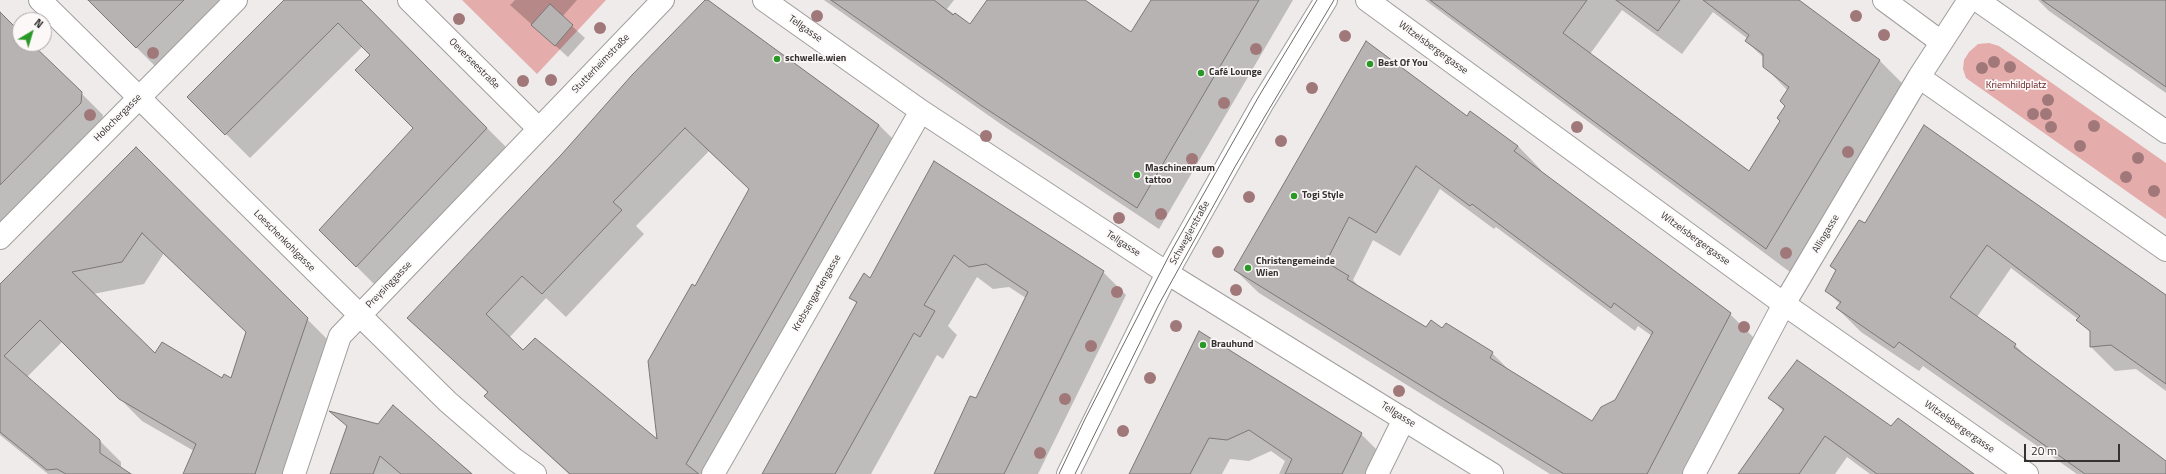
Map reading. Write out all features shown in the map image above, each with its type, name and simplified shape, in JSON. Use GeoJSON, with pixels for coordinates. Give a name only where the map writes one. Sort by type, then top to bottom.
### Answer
{"type":"FeatureCollection","features":[{"type":"Feature","properties":{"kind":"street","name":"Loeschenkohlgasse"},"geometry":{"type":"LineString","coordinates":[[40,0],[359,316],[448,402],[514,459],[535,474]]}},
{"type":"Feature","properties":{"kind":"street","name":"Holochergasse"},"geometry":{"type":"LineString","coordinates":[[0,238],[236,0]]}},
{"type":"Feature","properties":{"kind":"street","name":"Oeverseestraße"},"geometry":{"type":"LineString","coordinates":[[409,0],[538,128]]}},
{"type":"Feature","properties":{"kind":"street","name":"Stutterheimstraße"},"geometry":{"type":"LineString","coordinates":[[538,128],[663,0]]}},
{"type":"Feature","properties":{"kind":"street","name":"Tellgasse"},"geometry":{"type":"LineString","coordinates":[[764,0],[921,111],[1167,272],[1492,474]]}},
{"type":"Feature","properties":{"kind":"street","name":"Schweglerstraße"},"geometry":{"type":"LineString","coordinates":[[1068,474],[1167,272],[1262,104],[1326,0]]}},
{"type":"Feature","properties":{"kind":"street","name":"Witzelsbergergasse"},"geometry":{"type":"LineString","coordinates":[[1367,0],[1784,304],[2027,474]]}},
{"type":"Feature","properties":{"kind":"street"},"geometry":{"type":"LineString","coordinates":[[1884,0],[1941,42]]}},
{"type":"Feature","properties":{"kind":"street","name":"Alliogasse"},"geometry":{"type":"LineString","coordinates":[[1694,474],[1784,304],[1919,77],[1969,0]]}},
{"type":"Feature","properties":{"kind":"street"},"geometry":{"type":"LineString","coordinates":[[1977,0],[2166,132]]}},
{"type":"Feature","properties":{"kind":"street"},"geometry":{"type":"LineString","coordinates":[[1919,77],[2166,250]]}},
{"type":"Feature","properties":{"kind":"street","name":"Krebsengartengasse"},"geometry":{"type":"LineString","coordinates":[[713,474],[921,111]]}},
{"type":"Feature","properties":{"kind":"street","name":"Preysinggasse"},"geometry":{"type":"LineString","coordinates":[[294,474],[340,336],[538,128]]}},
{"type":"Feature","properties":{"kind":"street"},"geometry":{"type":"LineString","coordinates":[[1377,474],[1404,419]]}},
{"type":"Feature","properties":{"kind":"green space"},"geometry":{"type":"Polygon","coordinates":[[[462,0],[606,0],[537,74],[462,0]]]}},
{"type":"Feature","properties":{"kind":"green space","name":"Kriemhildplatz"},"geometry":{"type":"Polygon","coordinates":[[[1989,43],[1999,46],[2166,163],[2166,219],[1966,78],[1963,69],[1964,60],[1969,52],[1978,44],[1989,43]]]}},
{"type":"Feature","properties":{"kind":"building"},"geometry":{"type":"Polygon","coordinates":[[[88,0],[184,0],[136,48],[88,0]]]}},
{"type":"Feature","properties":{"kind":"building"},"geometry":{"type":"Polygon","coordinates":[[[284,0],[361,0],[487,128],[356,267],[319,230],[413,128],[355,70],[370,55],[338,23],[225,135],[187,97],[284,0]]]}},
{"type":"Feature","properties":{"kind":"building"},"geometry":{"type":"Polygon","coordinates":[[[705,0],[708,0],[879,125],[686,464],[699,474],[570,474],[484,396],[488,392],[407,318],[561,155],[632,75],[705,0]],[[685,128],[613,202],[622,210],[542,294],[522,276],[486,314],[523,350],[535,338],[657,439],[648,361],[692,284],[695,286],[749,189],[685,128]]]}},
{"type":"Feature","properties":{"kind":"building"},"geometry":{"type":"Polygon","coordinates":[[[831,0],[934,0],[953,15],[955,13],[970,24],[987,0],[1085,0],[1131,32],[1151,0],[1259,0],[1137,208],[982,106],[831,0]]]}},
{"type":"Feature","properties":{"kind":"building"},"geometry":{"type":"Polygon","coordinates":[[[1430,0],[1587,0],[1563,33],[1749,171],[1780,121],[1777,118],[1785,106],[1780,101],[1789,87],[1763,67],[1763,54],[1745,41],[1749,35],[1703,0],[1799,0],[1880,60],[1766,249],[1430,0]]]}},
{"type":"Feature","properties":{"kind":"building"},"geometry":{"type":"Polygon","coordinates":[[[1616,0],[1680,0],[1658,31],[1616,0]]]}},
{"type":"Feature","properties":{"kind":"building"},"geometry":{"type":"Polygon","coordinates":[[[2042,0],[2166,0],[2166,87],[2042,0]]]}},
{"type":"Feature","properties":{"kind":"building"},"geometry":{"type":"Polygon","coordinates":[[[550,4],[573,25],[555,46],[531,25],[550,4]]]}},
{"type":"Feature","properties":{"kind":"building"},"geometry":{"type":"Polygon","coordinates":[[[0,12],[12,24],[12,52],[40,52],[82,92],[81,103],[0,185],[0,12]]]}},
{"type":"Feature","properties":{"kind":"building"},"geometry":{"type":"Polygon","coordinates":[[[1366,41],[1467,116],[1470,111],[1518,146],[1514,151],[1731,313],[1647,474],[1564,474],[1234,270],[1366,41]],[[1416,166],[1376,233],[1349,217],[1326,262],[1349,276],[1347,279],[1426,327],[1431,320],[1442,328],[1446,323],[1493,352],[1490,358],[1592,421],[1601,407],[1615,400],[1653,332],[1614,303],[1611,308],[1472,204],[1470,206],[1416,166]]]}},
{"type":"Feature","properties":{"kind":"building"},"geometry":{"type":"Polygon","coordinates":[[[1924,125],[2166,295],[2166,384],[2111,345],[2090,347],[2090,331],[2076,320],[2080,316],[1987,245],[1950,297],[2016,344],[2014,347],[2166,461],[2166,474],[2085,474],[1899,342],[1894,348],[1836,308],[1841,302],[1825,291],[1836,270],[1830,266],[1859,220],[1865,223],[1924,125]]]}},
{"type":"Feature","properties":{"kind":"building"},"geometry":{"type":"Polygon","coordinates":[[[136,147],[308,318],[255,474],[183,474],[196,444],[119,399],[40,320],[4,356],[100,440],[100,453],[131,474],[66,474],[57,469],[47,470],[0,432],[0,284],[136,147]],[[142,233],[122,262],[72,272],[155,353],[162,342],[222,378],[224,374],[231,378],[246,332],[142,233]]]}},
{"type":"Feature","properties":{"kind":"building"},"geometry":{"type":"Polygon","coordinates":[[[934,161],[1104,271],[1004,474],[934,474],[970,396],[976,398],[1028,292],[986,264],[969,267],[954,255],[924,305],[935,311],[920,337],[914,333],[835,474],[762,474],[857,302],[849,298],[864,273],[870,278],[934,161]]]}},
{"type":"Feature","properties":{"kind":"building"},"geometry":{"type":"Polygon","coordinates":[[[1199,331],[1362,433],[1342,474],[1285,474],[1292,459],[1249,430],[1227,440],[1209,438],[1190,474],[1129,474],[1199,331]]]}},
{"type":"Feature","properties":{"kind":"building"},"geometry":{"type":"Polygon","coordinates":[[[1797,360],[1891,426],[1898,418],[1974,474],[1877,474],[1825,436],[1799,474],[1738,474],[1784,409],[1768,398],[1797,360]]]}},
{"type":"Feature","properties":{"kind":"building"},"geometry":{"type":"Polygon","coordinates":[[[393,405],[472,474],[401,474],[380,456],[373,474],[330,474],[347,426],[329,411],[378,424],[393,405]]]}},
{"type":"Feature","properties":{"kind":"tram line"},"geometry":{"type":"LineString","coordinates":[[1059,474],[1085,419],[1173,248],[1259,96],[1317,0]]}},
{"type":"Feature","properties":{"kind":"tram line"},"geometry":{"type":"LineString","coordinates":[[1075,474],[1158,306],[1236,165],[1334,0]]}},
{"type":"Feature","properties":{"kind":"place","name":"schwelle.wien"},"geometry":{"type":"Point","coordinates":[777,59]}},
{"type":"Feature","properties":{"kind":"place","name":"Best Of You"},"geometry":{"type":"Point","coordinates":[1370,64]}},
{"type":"Feature","properties":{"kind":"place","name":"Café Lounge"},"geometry":{"type":"Point","coordinates":[1201,73]}},
{"type":"Feature","properties":{"kind":"place","name":"Maschinenraum tattoo"},"geometry":{"type":"Point","coordinates":[1137,175]}},
{"type":"Feature","properties":{"kind":"place","name":"Togi Style"},"geometry":{"type":"Point","coordinates":[1294,196]}},
{"type":"Feature","properties":{"kind":"place","name":"Christengemeinde Wien"},"geometry":{"type":"Point","coordinates":[1248,268]}},
{"type":"Feature","properties":{"kind":"place","name":"Brauhund"},"geometry":{"type":"Point","coordinates":[1203,345]}}]}
